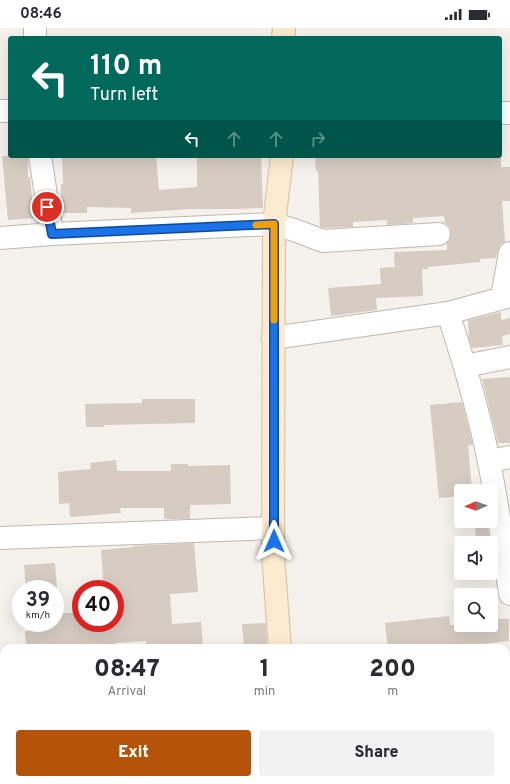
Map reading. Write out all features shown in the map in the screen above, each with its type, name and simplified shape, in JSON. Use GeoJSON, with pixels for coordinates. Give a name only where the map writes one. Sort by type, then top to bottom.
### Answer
{"type":"FeatureCollection","features":[{"type":"Feature","properties":{"kind":"street"},"geometry":{"type":"LineString","coordinates":[[40,158],[52,234]]}},
{"type":"Feature","properties":{"kind":"street"},"geometry":{"type":"LineString","coordinates":[[280,644],[274,555],[274,224],[282,158]]}},
{"type":"Feature","properties":{"kind":"street"},"geometry":{"type":"LineString","coordinates":[[0,238],[52,234],[274,224],[298,230],[323,241],[439,234]]}},
{"type":"Feature","properties":{"kind":"street"},"geometry":{"type":"LineString","coordinates":[[274,338],[448,313],[506,296],[510,253]]}},
{"type":"Feature","properties":{"kind":"street"},"geometry":{"type":"LineString","coordinates":[[448,313],[465,366],[489,461],[507,546],[510,594]]}},
{"type":"Feature","properties":{"kind":"street"},"geometry":{"type":"LineString","coordinates":[[465,366],[510,357]]}},
{"type":"Feature","properties":{"kind":"street"},"geometry":{"type":"LineString","coordinates":[[489,461],[510,457]]}},
{"type":"Feature","properties":{"kind":"street"},"geometry":{"type":"LineString","coordinates":[[0,538],[274,528]]}},
{"type":"Feature","properties":{"kind":"building"},"geometry":{"type":"Polygon","coordinates":[[[2,156],[8,156],[8,158],[28,158],[28,177],[30,177],[34,218],[8,220],[2,156]]]}},
{"type":"Feature","properties":{"kind":"building"},"geometry":{"type":"Polygon","coordinates":[[[62,158],[156,158],[159,190],[197,187],[197,158],[261,158],[263,208],[189,209],[131,213],[131,208],[87,207],[87,213],[61,213],[61,184],[63,184],[62,158]]]}},
{"type":"Feature","properties":{"kind":"building"},"geometry":{"type":"Polygon","coordinates":[[[315,158],[501,158],[501,167],[510,167],[510,201],[502,201],[505,242],[500,245],[496,258],[480,259],[480,262],[428,267],[428,269],[422,269],[423,296],[376,298],[377,310],[331,316],[328,288],[381,284],[380,268],[395,267],[394,252],[447,250],[447,243],[450,239],[451,233],[450,227],[445,223],[444,216],[413,218],[413,223],[387,225],[387,220],[353,222],[353,227],[320,227],[318,171],[316,171],[315,158]]]}},
{"type":"Feature","properties":{"kind":"building"},"geometry":{"type":"Polygon","coordinates":[[[501,312],[501,320],[510,318],[510,334],[502,336],[503,345],[472,348],[469,338],[468,320],[501,312]]]}},
{"type":"Feature","properties":{"kind":"building"},"geometry":{"type":"Polygon","coordinates":[[[510,377],[510,443],[498,443],[482,379],[510,377]]]}},
{"type":"Feature","properties":{"kind":"building"},"geometry":{"type":"Polygon","coordinates":[[[142,399],[195,399],[195,423],[104,425],[104,427],[86,427],[85,404],[142,403],[142,399]]]}},
{"type":"Feature","properties":{"kind":"building"},"geometry":{"type":"Polygon","coordinates":[[[462,402],[473,445],[468,445],[471,484],[454,484],[454,497],[439,498],[430,405],[462,402]]]}},
{"type":"Feature","properties":{"kind":"building"},"geometry":{"type":"Polygon","coordinates":[[[116,460],[117,471],[171,471],[171,464],[188,464],[188,466],[230,465],[231,504],[190,505],[190,519],[164,519],[164,508],[120,508],[121,513],[70,517],[69,503],[59,504],[58,472],[91,469],[90,463],[116,460]]]}},
{"type":"Feature","properties":{"kind":"building"},"geometry":{"type":"Polygon","coordinates":[[[475,528],[488,528],[489,536],[476,536],[475,528]]]}},
{"type":"Feature","properties":{"kind":"building"},"geometry":{"type":"Polygon","coordinates":[[[194,543],[198,592],[170,594],[172,624],[201,622],[203,644],[146,644],[146,641],[115,644],[26,644],[25,632],[64,632],[64,613],[72,613],[72,632],[124,632],[124,580],[103,580],[101,550],[194,543]]]}},
{"type":"Feature","properties":{"kind":"building"},"geometry":{"type":"Polygon","coordinates":[[[55,563],[56,580],[25,580],[24,565],[55,563]]]}},
{"type":"Feature","properties":{"kind":"building"},"geometry":{"type":"Polygon","coordinates":[[[449,616],[450,625],[454,625],[454,632],[498,632],[498,619],[509,619],[509,641],[480,644],[388,644],[385,623],[449,616]]]}},
{"type":"Feature","properties":{"kind":"building"},"geometry":{"type":"Polygon","coordinates":[[[266,623],[267,644],[244,644],[242,624],[266,623]]]}},
{"type":"Feature","properties":{"kind":"slow traffic"},"geometry":{"type":"LineString","coordinates":[[256,225],[274,224],[274,320]]}},
{"type":"Feature","properties":{"kind":"route"},"geometry":{"type":"LineString","coordinates":[[47,207],[52,234],[274,224],[274,541]]}}]}
